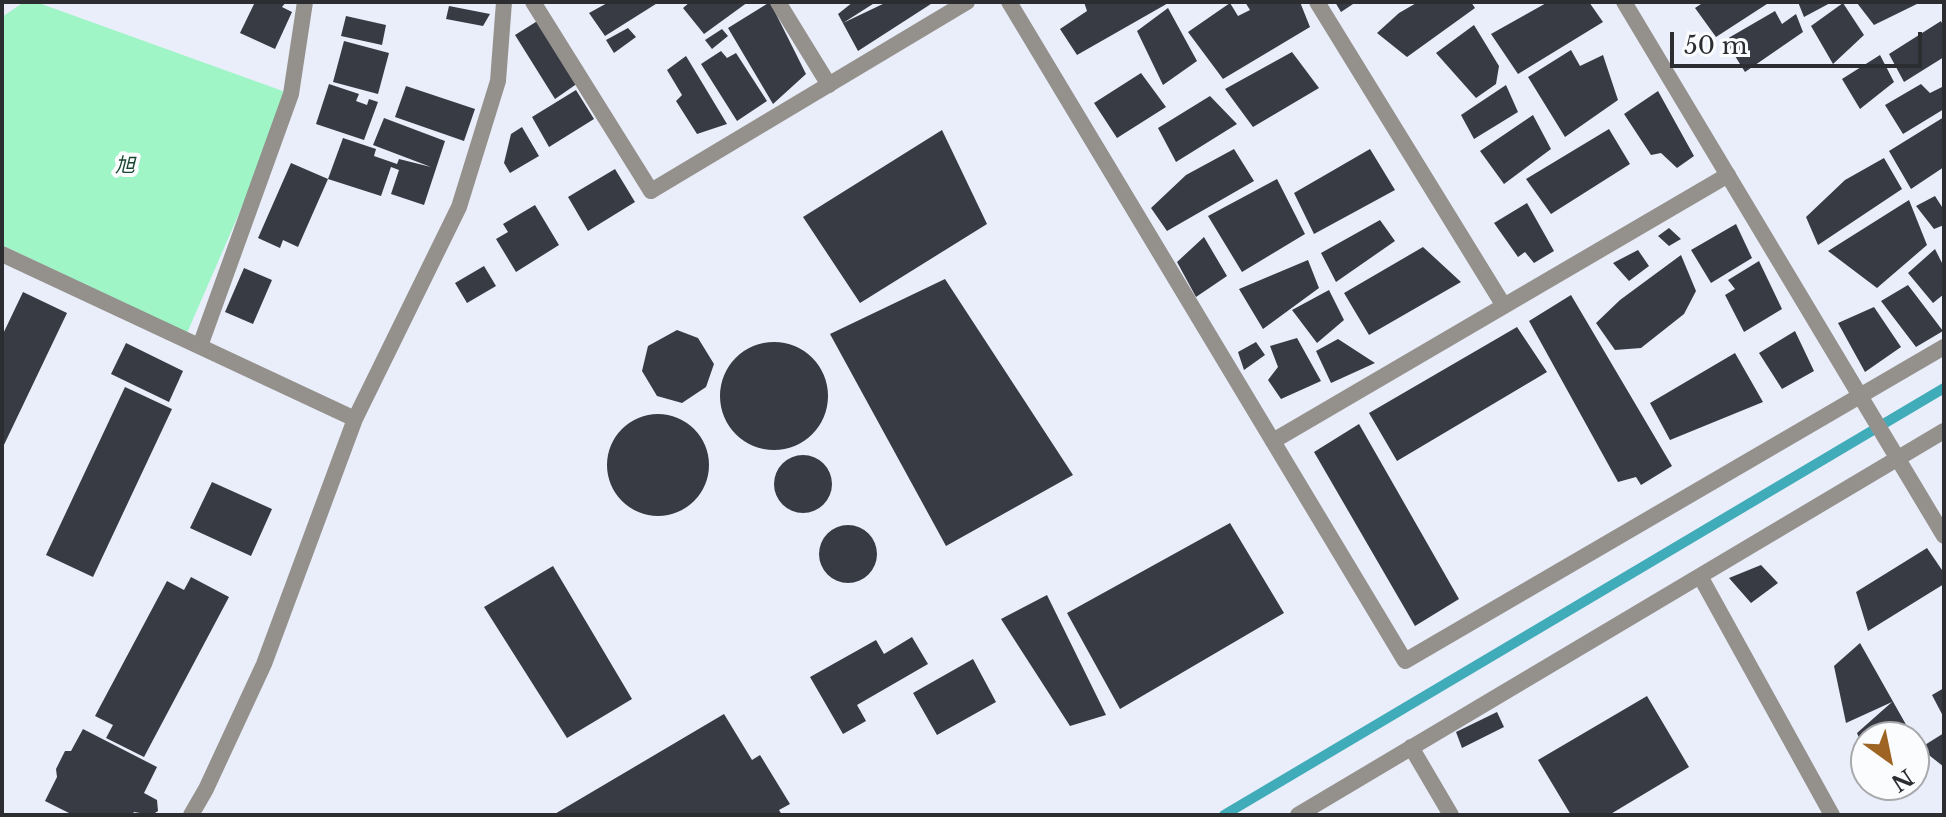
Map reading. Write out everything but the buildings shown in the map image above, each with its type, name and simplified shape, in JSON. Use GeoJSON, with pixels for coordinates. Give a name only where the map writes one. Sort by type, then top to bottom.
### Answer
{"type":"FeatureCollection","features":[{"type":"Feature","properties":{"kind":"street"},"geometry":{"type":"LineString","coordinates":[[200,346],[291,94],[305,2]]}},
{"type":"Feature","properties":{"kind":"street"},"geometry":{"type":"LineString","coordinates":[[191,815],[264,664],[355,419],[459,207],[498,81],[504,2]]}},
{"type":"Feature","properties":{"kind":"street"},"geometry":{"type":"LineString","coordinates":[[533,2],[651,191],[967,2]]}},
{"type":"Feature","properties":{"kind":"street"},"geometry":{"type":"LineString","coordinates":[[778,2],[829,85]]}},
{"type":"Feature","properties":{"kind":"street"},"geometry":{"type":"LineString","coordinates":[[1009,2],[1405,661],[1944,347]]}},
{"type":"Feature","properties":{"kind":"street"},"geometry":{"type":"LineString","coordinates":[[1317,2],[1504,306]]}},
{"type":"Feature","properties":{"kind":"street"},"geometry":{"type":"LineString","coordinates":[[1624,2],[1944,536]]}},
{"type":"Feature","properties":{"kind":"street"},"geometry":{"type":"LineString","coordinates":[[1273,441],[1728,175]]}},
{"type":"Feature","properties":{"kind":"street"},"geometry":{"type":"LineString","coordinates":[[2,254],[355,419]]}},
{"type":"Feature","properties":{"kind":"street"},"geometry":{"type":"LineString","coordinates":[[1298,815],[1944,431]]}},
{"type":"Feature","properties":{"kind":"street"},"geometry":{"type":"LineString","coordinates":[[1700,576],[1832,815]]}},
{"type":"Feature","properties":{"kind":"street"},"geometry":{"type":"LineString","coordinates":[[1411,747],[1451,815]]}},
{"type":"Feature","properties":{"kind":"green space","name":"旭"},"geometry":{"type":"Polygon","coordinates":[[[24,2],[36,2],[291,94],[187,333],[2,245],[2,17],[24,2]]]}},
{"type":"Feature","properties":{"kind":"waterway"},"geometry":{"type":"LineString","coordinates":[[1224,815],[1944,388]]}}]}
